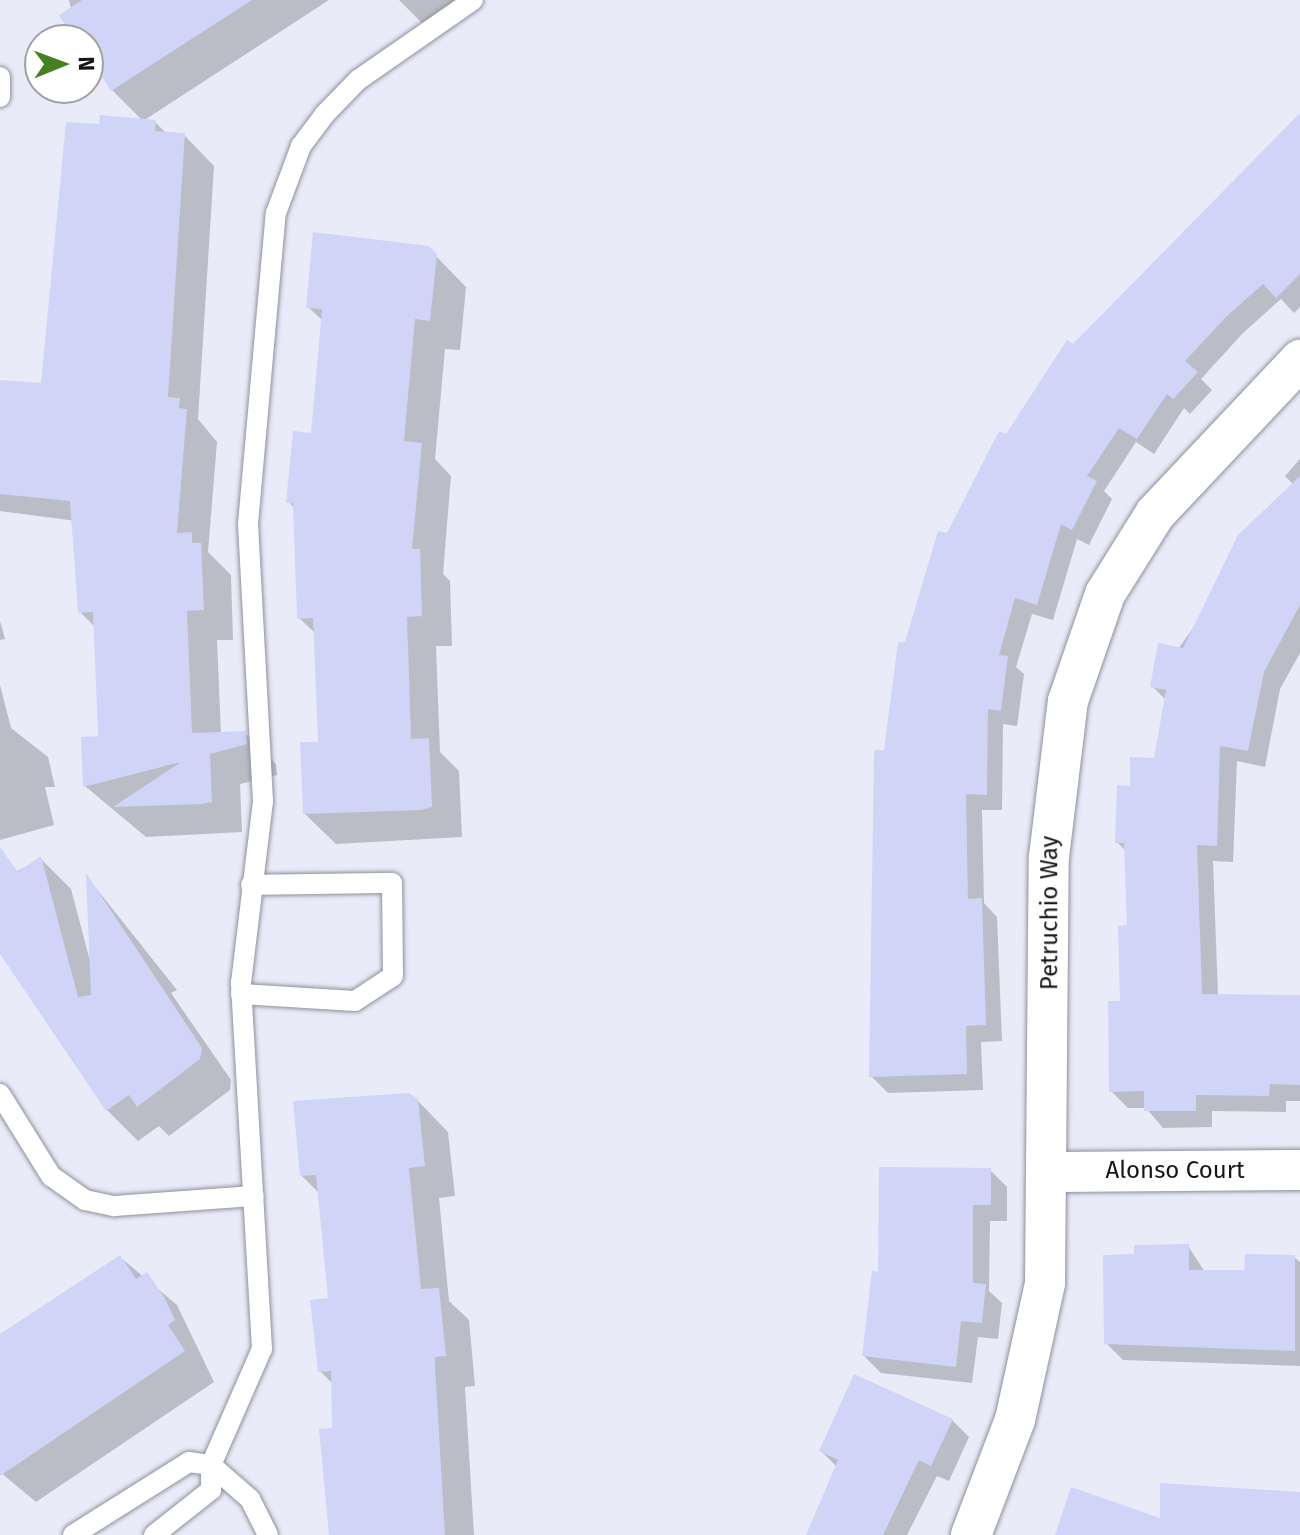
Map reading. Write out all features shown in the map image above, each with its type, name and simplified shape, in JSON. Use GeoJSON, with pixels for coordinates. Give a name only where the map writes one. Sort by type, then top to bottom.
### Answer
{"type":"FeatureCollection","features":[{"type":"Feature","properties":{"kind":"street","name":"Petruchio Way"},"geometry":{"type":"LineString","coordinates":[[971,1535],[1015,1420],[1037,1333],[1050,1172],[1051,805],[1082,653],[1105,594],[1155,514],[1300,360]]}},
{"type":"Feature","properties":{"kind":"street","name":"Alonso Court"},"geometry":{"type":"LineString","coordinates":[[1050,1172],[1300,1170]]}},
{"type":"Feature","properties":{"kind":"lane"},"geometry":{"type":"LineString","coordinates":[[154,1535],[211,1490],[211,1465],[262,1349],[241,994],[251,885],[263,801],[248,524],[276,213],[301,146],[324,115],[358,80],[473,0]]}},
{"type":"Feature","properties":{"kind":"lane"},"geometry":{"type":"LineString","coordinates":[[0,77],[0,97]]}},
{"type":"Feature","properties":{"kind":"lane"},"geometry":{"type":"LineString","coordinates":[[241,994],[355,1001],[393,976],[392,883],[251,885]]}},
{"type":"Feature","properties":{"kind":"lane"},"geometry":{"type":"LineString","coordinates":[[0,1094],[51,1176],[85,1200],[114,1206],[254,1196]]}},
{"type":"Feature","properties":{"kind":"lane"},"geometry":{"type":"LineString","coordinates":[[73,1535],[189,1462],[211,1465],[250,1499],[268,1535]]}},
{"type":"Feature","properties":{"kind":"building"},"geometry":{"type":"Polygon","coordinates":[[[82,0],[252,0],[111,91],[104,80],[104,24],[64,24],[59,15],[82,0]]]}},
{"type":"Feature","properties":{"kind":"building"},"geometry":{"type":"Polygon","coordinates":[[[1300,113],[1300,274],[1276,298],[1263,284],[1226,317],[1185,361],[1198,372],[1173,399],[1167,394],[1137,439],[1119,428],[1087,476],[1097,481],[1072,530],[1061,524],[1037,605],[1015,598],[999,655],[1008,656],[1001,711],[988,709],[987,795],[966,794],[968,899],[982,898],[986,1025],[966,1026],[967,1074],[869,1077],[874,750],[884,750],[898,642],[905,642],[938,531],[947,533],[999,431],[1006,434],[1067,340],[1073,344],[1300,113]]]}},
{"type":"Feature","properties":{"kind":"building"},"geometry":{"type":"Polygon","coordinates":[[[100,115],[156,120],[155,131],[185,133],[168,397],[180,398],[179,408],[187,409],[177,533],[192,532],[192,543],[201,543],[204,610],[187,611],[192,733],[246,731],[247,744],[210,754],[212,802],[202,804],[113,807],[181,762],[83,787],[81,737],[98,736],[93,612],[78,613],[70,501],[0,494],[0,380],[41,383],[66,122],[99,124],[100,115]]]}},
{"type":"Feature","properties":{"kind":"building"},"geometry":{"type":"Polygon","coordinates":[[[313,232],[429,246],[437,254],[430,321],[415,319],[404,441],[422,443],[412,549],[420,549],[422,616],[407,617],[411,739],[429,738],[432,807],[421,810],[303,814],[300,742],[318,742],[313,618],[297,619],[293,503],[286,503],[293,431],[311,433],[322,309],[306,308],[313,232]]]}},
{"type":"Feature","properties":{"kind":"building"},"geometry":{"type":"Polygon","coordinates":[[[1300,476],[1300,605],[1264,672],[1248,751],[1220,746],[1217,846],[1197,845],[1202,994],[1300,995],[1300,1085],[1270,1084],[1269,1096],[1196,1095],[1196,1111],[1144,1111],[1144,1091],[1109,1092],[1108,1001],[1120,1001],[1118,926],[1127,925],[1124,843],[1115,843],[1117,785],[1130,786],[1130,757],[1154,758],[1166,690],[1150,687],[1158,643],[1183,648],[1238,535],[1300,476]]]}},
{"type":"Feature","properties":{"kind":"building"},"geometry":{"type":"Polygon","coordinates":[[[0,847],[18,872],[41,856],[78,997],[91,995],[86,873],[202,1048],[200,1059],[137,1107],[129,1095],[106,1111],[0,954],[0,847]]]}},
{"type":"Feature","properties":{"kind":"building"},"geometry":{"type":"Polygon","coordinates":[[[409,1093],[418,1099],[425,1166],[409,1168],[421,1289],[439,1288],[446,1356],[435,1357],[445,1535],[329,1535],[319,1429],[332,1428],[331,1371],[318,1372],[310,1300],[328,1298],[316,1175],[300,1176],[293,1101],[409,1093]]]}},
{"type":"Feature","properties":{"kind":"building"},"geometry":{"type":"Polygon","coordinates":[[[879,1167],[991,1168],[991,1205],[973,1205],[973,1283],[986,1284],[982,1323],[961,1321],[956,1367],[862,1356],[872,1271],[878,1272],[879,1167]]]}},
{"type":"Feature","properties":{"kind":"building"},"geometry":{"type":"Polygon","coordinates":[[[1189,1244],[1189,1270],[1244,1270],[1245,1254],[1295,1255],[1295,1351],[1104,1344],[1103,1255],[1134,1254],[1134,1245],[1189,1244]]]}},
{"type":"Feature","properties":{"kind":"building"},"geometry":{"type":"Polygon","coordinates":[[[120,1255],[136,1279],[147,1272],[164,1297],[175,1320],[168,1325],[185,1351],[0,1476],[0,1334],[120,1255]]]}},
{"type":"Feature","properties":{"kind":"building"},"geometry":{"type":"Polygon","coordinates":[[[854,1374],[953,1419],[931,1466],[919,1460],[883,1535],[806,1535],[838,1460],[819,1451],[854,1374]]]}},
{"type":"Feature","properties":{"kind":"building"},"geometry":{"type":"Polygon","coordinates":[[[1160,1483],[1300,1492],[1300,1535],[1055,1535],[1071,1487],[1160,1518],[1160,1483]]]}}]}
